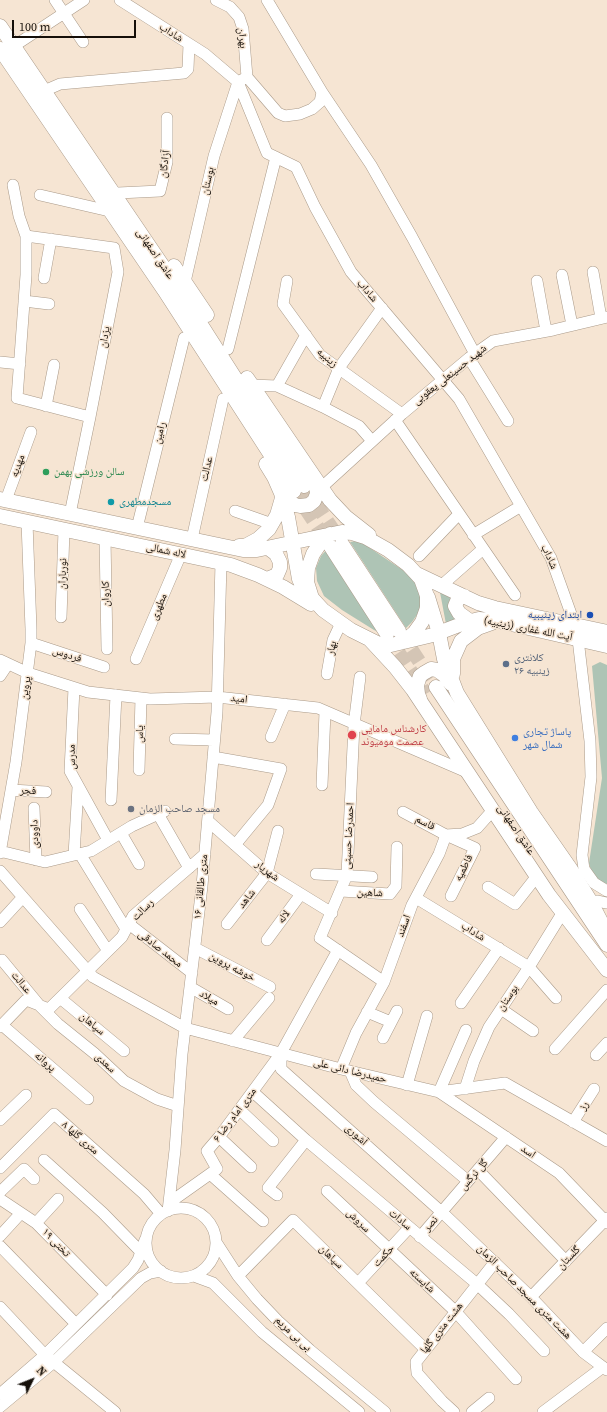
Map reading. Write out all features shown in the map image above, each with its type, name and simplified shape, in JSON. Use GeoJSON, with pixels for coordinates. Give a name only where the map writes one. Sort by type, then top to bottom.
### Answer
{"type":"FeatureCollection","features":[{"type":"Feature","properties":{"kind":"main road","name":"عاشق اصفهانی"},"geometry":{"type":"LineString","coordinates":[[0,26],[44,91],[74,147]]}},
{"type":"Feature","properties":{"kind":"main road","name":"عاشق اصفهانی"},"geometry":{"type":"LineString","coordinates":[[0,49],[177,287],[291,492]]}},
{"type":"Feature","properties":{"kind":"main road"},"geometry":{"type":"LineString","coordinates":[[74,147],[118,193],[185,282],[251,385],[330,500],[346,517],[408,564],[421,579],[427,596],[427,608],[422,622],[414,633],[397,636],[334,542],[321,542],[313,554],[308,568],[307,582],[312,598]]}},
{"type":"Feature","properties":{"kind":"main road"},"geometry":{"type":"LineString","coordinates":[[74,147],[105,210],[184,338],[274,476],[291,492],[292,542],[299,579],[304,590],[323,610],[341,623],[370,640],[395,666],[470,773],[537,876],[607,970]]}},
{"type":"Feature","properties":{"kind":"main road"},"geometry":{"type":"LineString","coordinates":[[291,492],[288,500],[295,505],[309,505],[314,501],[317,494],[316,485],[311,472]]}},
{"type":"Feature","properties":{"kind":"main road"},"geometry":{"type":"LineString","coordinates":[[231,547],[245,546],[258,539],[272,524],[291,492]]}},
{"type":"Feature","properties":{"kind":"main road","name":"لاله شمالی"},"geometry":{"type":"LineString","coordinates":[[3,499],[243,550],[257,550],[292,542],[334,542],[342,532],[365,537],[388,550]]}},
{"type":"Feature","properties":{"kind":"main road","name":"لاله شمالی"},"geometry":{"type":"LineString","coordinates":[[0,516],[231,565],[267,579],[323,610]]}},
{"type":"Feature","properties":{"kind":"main road"},"geometry":{"type":"LineString","coordinates":[[267,579],[277,575],[280,568],[280,562],[276,554],[268,548]]}},
{"type":"Feature","properties":{"kind":"main road","name":"آیت الله غفاری (زینبیه)"},"geometry":{"type":"LineString","coordinates":[[417,574],[478,603],[607,632]]}},
{"type":"Feature","properties":{"kind":"main road"},"geometry":{"type":"LineString","coordinates":[[425,590],[432,605],[444,660],[455,687],[493,752],[591,902],[607,933]]}},
{"type":"Feature","properties":{"kind":"main road"},"geometry":{"type":"LineString","coordinates":[[464,596],[458,599],[455,606],[459,613],[470,621]]}},
{"type":"Feature","properties":{"kind":"main road","name":"آیت الله غفاری (زینبیه)"},"geometry":{"type":"LineString","coordinates":[[370,640],[381,645],[392,645],[397,636],[433,635],[479,619],[498,621],[607,646]]}},
{"type":"Feature","properties":{"kind":"main road"},"geometry":{"type":"LineString","coordinates":[[455,687],[453,659],[461,641],[478,628],[498,621]]}},
{"type":"Feature","properties":{"kind":"main road"},"geometry":{"type":"LineString","coordinates":[[428,713],[418,694],[417,685],[420,676],[424,672],[437,670],[455,687]]}},
{"type":"Feature","properties":{"kind":"main road","name":"عاشق اصفهانی"},"geometry":{"type":"LineString","coordinates":[[607,945],[431,690],[607,967]]}},
{"type":"Feature","properties":{"kind":"street"},"geometry":{"type":"LineString","coordinates":[[55,0],[83,42]]}},
{"type":"Feature","properties":{"kind":"street"},"geometry":{"type":"LineString","coordinates":[[14,46],[84,0]]}},
{"type":"Feature","properties":{"kind":"street","name":"شاداب"},"geometry":{"type":"LineString","coordinates":[[120,0],[242,79],[267,153],[296,167],[315,207],[351,272],[459,399],[551,558],[575,625]]}},
{"type":"Feature","properties":{"kind":"street"},"geometry":{"type":"LineString","coordinates":[[267,0],[322,92],[371,165],[412,237],[472,356],[508,421]]}},
{"type":"Feature","properties":{"kind":"street","name":"بهران"},"geometry":{"type":"LineString","coordinates":[[225,2],[239,17],[243,29],[242,79]]}},
{"type":"Feature","properties":{"kind":"street"},"geometry":{"type":"LineString","coordinates":[[44,91],[60,84],[184,73],[188,69],[189,44]]}},
{"type":"Feature","properties":{"kind":"street"},"geometry":{"type":"LineString","coordinates":[[242,79],[278,113],[285,116],[300,114],[312,109],[320,102],[322,92]]}},
{"type":"Feature","properties":{"kind":"street","name":"بوستان"},"geometry":{"type":"LineString","coordinates":[[185,282],[214,156],[242,79]]}},
{"type":"Feature","properties":{"kind":"street","name":"آزادگان"},"geometry":{"type":"LineString","coordinates":[[118,193],[160,192],[167,162],[167,118]]}},
{"type":"Feature","properties":{"kind":"street"},"geometry":{"type":"LineString","coordinates":[[228,349],[276,157]]}},
{"type":"Feature","properties":{"kind":"street"},"geometry":{"type":"LineString","coordinates":[[13,185],[19,216],[26,236],[26,275],[17,398],[90,417]]}},
{"type":"Feature","properties":{"kind":"street"},"geometry":{"type":"LineString","coordinates":[[40,195],[105,210]]}},
{"type":"Feature","properties":{"kind":"street","name":"یزدان"},"geometry":{"type":"LineString","coordinates":[[26,236],[114,248],[118,272],[70,514]]}},
{"type":"Feature","properties":{"kind":"street"},"geometry":{"type":"LineString","coordinates":[[44,278],[51,239]]}},
{"type":"Feature","properties":{"kind":"street"},"geometry":{"type":"LineString","coordinates":[[593,272],[604,318]]}},
{"type":"Feature","properties":{"kind":"street"},"geometry":{"type":"LineString","coordinates":[[562,275],[572,325]]}},
{"type":"Feature","properties":{"kind":"street","name":"زینبیه"},"geometry":{"type":"LineString","coordinates":[[287,281],[284,304],[320,355],[339,368],[398,417],[459,514],[515,595]]}},
{"type":"Feature","properties":{"kind":"street"},"geometry":{"type":"LineString","coordinates":[[537,281],[546,331]]}},
{"type":"Feature","properties":{"kind":"street"},"geometry":{"type":"LineString","coordinates":[[24,301],[49,304]]}},
{"type":"Feature","properties":{"kind":"street"},"geometry":{"type":"LineString","coordinates":[[323,407],[339,368],[382,308]]}},
{"type":"Feature","properties":{"kind":"street","name":"شهید حسینعلی یعقوبی"},"geometry":{"type":"LineString","coordinates":[[322,488],[398,417],[472,356],[493,341],[604,318]]}},
{"type":"Feature","properties":{"kind":"street"},"geometry":{"type":"LineString","coordinates":[[277,386],[306,335]]}},
{"type":"Feature","properties":{"kind":"street","name":"رامین"},"geometry":{"type":"LineString","coordinates":[[137,528],[184,338]]}},
{"type":"Feature","properties":{"kind":"street"},"geometry":{"type":"LineString","coordinates":[[0,362],[20,364]]}},
{"type":"Feature","properties":{"kind":"street"},"geometry":{"type":"LineString","coordinates":[[46,406],[54,365]]}},
{"type":"Feature","properties":{"kind":"street"},"geometry":{"type":"LineString","coordinates":[[251,385],[277,386],[323,407],[359,426],[372,441]]}},
{"type":"Feature","properties":{"kind":"street","name":"عدالت"},"geometry":{"type":"LineString","coordinates":[[192,539],[223,399]]}},
{"type":"Feature","properties":{"kind":"street","name":"مهدیه"},"geometry":{"type":"LineString","coordinates":[[3,499],[31,432]]}},
{"type":"Feature","properties":{"kind":"street"},"geometry":{"type":"LineString","coordinates":[[473,535],[521,506]]}},
{"type":"Feature","properties":{"kind":"street"},"geometry":{"type":"LineString","coordinates":[[235,510],[272,524]]}},
{"type":"Feature","properties":{"kind":"street"},"geometry":{"type":"LineString","coordinates":[[419,556],[459,514]]}},
{"type":"Feature","properties":{"kind":"street","name":"پروین"},"geometry":{"type":"LineString","coordinates":[[1,846],[11,790],[31,643],[27,522]]}},
{"type":"Feature","properties":{"kind":"street","name":"نورباران"},"geometry":{"type":"LineString","coordinates":[[61,617],[64,530]]}},
{"type":"Feature","properties":{"kind":"street","name":"کاروان"},"geometry":{"type":"LineString","coordinates":[[105,538],[106,649]]}},
{"type":"Feature","properties":{"kind":"street"},"geometry":{"type":"LineString","coordinates":[[442,585],[483,549]]}},
{"type":"Feature","properties":{"kind":"street","name":"مطهری"},"geometry":{"type":"LineString","coordinates":[[136,659],[181,554]]}},
{"type":"Feature","properties":{"kind":"street","name":"۱۶ متری طالقانی"},"geometry":{"type":"LineString","coordinates":[[166,1209],[208,821],[217,697],[221,563]]}},
{"type":"Feature","properties":{"kind":"street","name":"بهار"},"geometry":{"type":"LineString","coordinates":[[327,674],[333,640],[341,623]]}},
{"type":"Feature","properties":{"kind":"street"},"geometry":{"type":"LineString","coordinates":[[578,639],[590,741],[591,778],[582,855],[584,869],[594,883],[607,891]]}},
{"type":"Feature","properties":{"kind":"street","name":"فردوس"},"geometry":{"type":"LineString","coordinates":[[31,643],[104,667]]}},
{"type":"Feature","properties":{"kind":"street"},"geometry":{"type":"LineString","coordinates":[[0,676],[4,662]]}},
{"type":"Feature","properties":{"kind":"street","name":"امید"},"geometry":{"type":"LineString","coordinates":[[4,662],[28,673],[88,692],[150,699],[217,697],[318,708],[354,725],[470,773]]}},
{"type":"Feature","properties":{"kind":"street","name":"احمدرضا حسینی"},"geometry":{"type":"LineString","coordinates":[[360,676],[354,725],[347,876],[320,938],[384,982]]}},
{"type":"Feature","properties":{"kind":"street","name":"مدرس"},"geometry":{"type":"LineString","coordinates":[[74,688],[70,771],[108,840]]}},
{"type":"Feature","properties":{"kind":"street"},"geometry":{"type":"LineString","coordinates":[[111,800],[116,695]]}},
{"type":"Feature","properties":{"kind":"street","name":"یاس"},"geometry":{"type":"LineString","coordinates":[[139,770],[142,698]]}},
{"type":"Feature","properties":{"kind":"street"},"geometry":{"type":"LineString","coordinates":[[271,737],[285,704]]}},
{"type":"Feature","properties":{"kind":"street"},"geometry":{"type":"LineString","coordinates":[[322,786],[326,712]]}},
{"type":"Feature","properties":{"kind":"street"},"geometry":{"type":"LineString","coordinates":[[175,740],[214,740]]}},
{"type":"Feature","properties":{"kind":"street"},"geometry":{"type":"LineString","coordinates":[[213,757],[281,769],[268,805],[234,845]]}},
{"type":"Feature","properties":{"kind":"street"},"geometry":{"type":"LineString","coordinates":[[78,786],[77,854],[128,927]]}},
{"type":"Feature","properties":{"kind":"street","name":"فجر"},"geometry":{"type":"LineString","coordinates":[[11,790],[46,792]]}},
{"type":"Feature","properties":{"kind":"street","name":"داوودی"},"geometry":{"type":"LineString","coordinates":[[34,808],[36,860]]}},
{"type":"Feature","properties":{"kind":"street"},"geometry":{"type":"LineString","coordinates":[[446,835],[462,834],[478,828],[494,810]]}},
{"type":"Feature","properties":{"kind":"street","name":"قاسم"},"geometry":{"type":"LineString","coordinates":[[403,812],[446,835]]}},
{"type":"Feature","properties":{"kind":"street"},"geometry":{"type":"LineString","coordinates":[[1,846],[45,862],[91,851],[121,832],[161,813],[189,868]]}},
{"type":"Feature","properties":{"kind":"street","name":"شهریار"},"geometry":{"type":"LineString","coordinates":[[208,821],[267,873],[332,913]]}},
{"type":"Feature","properties":{"kind":"street"},"geometry":{"type":"LineString","coordinates":[[267,873],[278,831]]}},
{"type":"Feature","properties":{"kind":"street"},"geometry":{"type":"LineString","coordinates":[[121,832],[139,864]]}},
{"type":"Feature","properties":{"kind":"street","name":"فاطمیه"},"geometry":{"type":"LineString","coordinates":[[446,835],[475,848],[451,896]]}},
{"type":"Feature","properties":{"kind":"street","name":"اسفند"},"geometry":{"type":"LineString","coordinates":[[345,1070],[356,1033],[384,982],[416,898],[439,854],[446,835]]}},
{"type":"Feature","properties":{"kind":"street"},"geometry":{"type":"LineString","coordinates":[[555,846],[602,902],[607,918]]}},
{"type":"Feature","properties":{"kind":"street","name":"شاهین"},"geometry":{"type":"LineString","coordinates":[[341,891],[390,894],[396,886],[397,847]]}},
{"type":"Feature","properties":{"kind":"street","name":"رسالت"},"geometry":{"type":"LineString","coordinates":[[1,1026],[26,1000],[49,1009],[60,998],[90,974],[108,951],[122,937],[134,916],[205,854]]}},
{"type":"Feature","properties":{"kind":"street"},"geometry":{"type":"LineString","coordinates":[[0,871],[90,974]]}},
{"type":"Feature","properties":{"kind":"street","name":"شاهد"},"geometry":{"type":"LineString","coordinates":[[227,924],[267,873]]}},
{"type":"Feature","properties":{"kind":"street"},"geometry":{"type":"LineString","coordinates":[[316,874],[372,877]]}},
{"type":"Feature","properties":{"kind":"street"},"geometry":{"type":"LineString","coordinates":[[488,887],[515,904],[537,876]]}},
{"type":"Feature","properties":{"kind":"street","name":"لاله"},"geometry":{"type":"LineString","coordinates":[[267,940],[301,894]]}},
{"type":"Feature","properties":{"kind":"street"},"geometry":{"type":"LineString","coordinates":[[0,922],[23,897]]}},
{"type":"Feature","properties":{"kind":"street","name":"شاداب"},"geometry":{"type":"LineString","coordinates":[[416,898],[529,967],[556,998]]}},
{"type":"Feature","properties":{"kind":"street"},"geometry":{"type":"LineString","coordinates":[[80,909],[108,951]]}},
{"type":"Feature","properties":{"kind":"street","name":"بوستان"},"geometry":{"type":"LineString","coordinates":[[465,1089],[474,1061],[489,1027],[563,912]]}},
{"type":"Feature","properties":{"kind":"street","name":"محمد صادقی"},"geometry":{"type":"LineString","coordinates":[[128,927],[192,973]]}},
{"type":"Feature","properties":{"kind":"street","name":"خوشه پروین"},"geometry":{"type":"LineString","coordinates":[[195,948],[269,992],[233,1041]]}},
{"type":"Feature","properties":{"kind":"street"},"geometry":{"type":"LineString","coordinates":[[461,1003],[498,948]]}},
{"type":"Feature","properties":{"kind":"street","name":"۶ متری امام رضا"},"geometry":{"type":"LineString","coordinates":[[210,1174],[217,1168],[207,1151],[240,1110],[281,1053],[338,950]]}},
{"type":"Feature","properties":{"kind":"street","name":"عدالت"},"geometry":{"type":"LineString","coordinates":[[2,960],[40,1006]]}},
{"type":"Feature","properties":{"kind":"street","name":"حمیدرضا دائی علی"},"geometry":{"type":"LineString","coordinates":[[90,974],[185,1028],[233,1041],[345,1070],[439,1092],[505,1083],[607,1141]]}},
{"type":"Feature","properties":{"kind":"street","name":"میلاد"},"geometry":{"type":"LineString","coordinates":[[190,987],[228,1009]]}},
{"type":"Feature","properties":{"kind":"street"},"geometry":{"type":"LineString","coordinates":[[555,1050],[607,990]]}},
{"type":"Feature","properties":{"kind":"street","name":"سپاهان"},"geometry":{"type":"LineString","coordinates":[[60,998],[124,1051]]}},
{"type":"Feature","properties":{"kind":"street","name":"سعدی"},"geometry":{"type":"LineString","coordinates":[[40,1006],[58,1024],[94,1053],[124,1081],[157,1099],[178,1106]]}},
{"type":"Feature","properties":{"kind":"street"},"geometry":{"type":"LineString","coordinates":[[501,1009],[533,1031]]}},
{"type":"Feature","properties":{"kind":"street"},"geometry":{"type":"LineString","coordinates":[[383,1038],[397,1011]]}},
{"type":"Feature","properties":{"kind":"street"},"geometry":{"type":"LineString","coordinates":[[367,1012],[391,1022]]}},
{"type":"Feature","properties":{"kind":"street"},"geometry":{"type":"LineString","coordinates":[[407,1085],[427,1016]]}},
{"type":"Feature","properties":{"kind":"street","name":"پروانه"},"geometry":{"type":"LineString","coordinates":[[1,1026],[88,1099]]}},
{"type":"Feature","properties":{"kind":"street"},"geometry":{"type":"LineString","coordinates":[[439,1092],[466,1030]]}},
{"type":"Feature","properties":{"kind":"street"},"geometry":{"type":"LineString","coordinates":[[596,1055],[607,1043]]}},
{"type":"Feature","properties":{"kind":"street","name":"آشوری"},"geometry":{"type":"LineString","coordinates":[[281,1053],[281,1069],[442,1212]]}},
{"type":"Feature","properties":{"kind":"street"},"geometry":{"type":"LineString","coordinates":[[345,1070],[356,1085],[374,1102],[468,1181]]}},
{"type":"Feature","properties":{"kind":"street","name":"رز"},"geometry":{"type":"LineString","coordinates":[[573,1122],[594,1089]]}},
{"type":"Feature","properties":{"kind":"street","name":"سادات"},"geometry":{"type":"LineString","coordinates":[[253,1092],[306,1140],[477,1284],[509,1314],[544,1351]]}},
{"type":"Feature","properties":{"kind":"street","name":"اسد"},"geometry":{"type":"LineString","coordinates":[[439,1092],[559,1173],[606,1221]]}},
{"type":"Feature","properties":{"kind":"street"},"geometry":{"type":"LineString","coordinates":[[0,1120],[26,1094]]}},
{"type":"Feature","properties":{"kind":"street"},"geometry":{"type":"LineString","coordinates":[[240,1110],[273,1141]]}},
{"type":"Feature","properties":{"kind":"street","name":"۸ متری گلها"},"geometry":{"type":"LineString","coordinates":[[0,1168],[54,1114],[144,1194],[166,1209]]}},
{"type":"Feature","properties":{"kind":"street"},"geometry":{"type":"LineString","coordinates":[[219,1137],[251,1168]]}},
{"type":"Feature","properties":{"kind":"street","name":"گل نرگس"},"geometry":{"type":"LineString","coordinates":[[442,1212],[506,1137]]}},
{"type":"Feature","properties":{"kind":"street"},"geometry":{"type":"LineString","coordinates":[[277,1195],[268,1188],[306,1140]]}},
{"type":"Feature","properties":{"kind":"street"},"geometry":{"type":"LineString","coordinates":[[44,1160],[103,1213],[141,1252]]}},
{"type":"Feature","properties":{"kind":"street"},"geometry":{"type":"LineString","coordinates":[[0,1192],[24,1168],[34,1179]]}},
{"type":"Feature","properties":{"kind":"street"},"geometry":{"type":"LineString","coordinates":[[478,1170],[566,1261]]}},
{"type":"Feature","properties":{"kind":"street"},"geometry":{"type":"LineString","coordinates":[[0,1394],[49,1359],[76,1324],[133,1268],[152,1224],[166,1209],[210,1174],[263,1220]]}},
{"type":"Feature","properties":{"kind":"street","name":"سروش"},"geometry":{"type":"LineString","coordinates":[[326,1191],[389,1250]]}},
{"type":"Feature","properties":{"kind":"street","name":"تختی ۱۹"},"geometry":{"type":"LineString","coordinates":[[0,1199],[36,1223],[107,1295]]}},
{"type":"Feature","properties":{"kind":"street"},"geometry":{"type":"LineString","coordinates":[[36,1223],[58,1199]]}},
{"type":"Feature","properties":{"kind":"street"},"geometry":{"type":"LineString","coordinates":[[147,1236],[146,1246],[149,1256],[161,1271],[171,1276],[182,1278],[194,1276],[208,1265],[214,1256],[216,1242],[212,1228],[207,1220],[199,1213],[189,1209],[166,1209]]}},
{"type":"Feature","properties":{"kind":"street","name":"نصر"},"geometry":{"type":"LineString","coordinates":[[420,1237],[442,1212]]}},
{"type":"Feature","properties":{"kind":"street","name":"هشت متری مسجد صاحب الزمان"},"geometry":{"type":"LineString","coordinates":[[442,1212],[531,1297],[583,1352],[605,1369]]}},
{"type":"Feature","properties":{"kind":"street"},"geometry":{"type":"LineString","coordinates":[[0,1236],[21,1213]]}},
{"type":"Feature","properties":{"kind":"street","name":"سپاهان"},"geometry":{"type":"LineString","coordinates":[[238,1276],[293,1220],[425,1349]]}},
{"type":"Feature","properties":{"kind":"street","name":"گلستان"},"geometry":{"type":"LineString","coordinates":[[531,1297],[606,1221]]}},
{"type":"Feature","properties":{"kind":"street","name":"حکمت"},"geometry":{"type":"LineString","coordinates":[[358,1283],[410,1228]]}},
{"type":"Feature","properties":{"kind":"street","name":"بی بی مریم"},"geometry":{"type":"LineString","coordinates":[[216,1242],[238,1276],[257,1299],[305,1345],[385,1412]]}},
{"type":"Feature","properties":{"kind":"street"},"geometry":{"type":"LineString","coordinates":[[0,1246],[76,1324]]}},
{"type":"Feature","properties":{"kind":"street","name":"شایسته"},"geometry":{"type":"LineString","coordinates":[[389,1250],[455,1312],[516,1379]]}},
{"type":"Feature","properties":{"kind":"street","name":"هشت متری گلها"},"geometry":{"type":"LineString","coordinates":[[454,1412],[417,1373],[416,1362],[495,1262]]}},
{"type":"Feature","properties":{"kind":"street"},"geometry":{"type":"LineString","coordinates":[[0,1408],[49,1359],[141,1278],[150,1273],[161,1271]]}},
{"type":"Feature","properties":{"kind":"street","name":"بی بی مریم"},"geometry":{"type":"LineString","coordinates":[[194,1276],[213,1283],[262,1332],[359,1412]]}},
{"type":"Feature","properties":{"kind":"street"},"geometry":{"type":"LineString","coordinates":[[0,1308],[49,1359],[115,1412]]}},
{"type":"Feature","properties":{"kind":"street"},"geometry":{"type":"LineString","coordinates":[[583,1352],[607,1328]]}},
{"type":"Feature","properties":{"kind":"street"},"geometry":{"type":"LineString","coordinates":[[542,1412],[605,1369]]}},
{"type":"Feature","properties":{"kind":"street"},"geometry":{"type":"LineString","coordinates":[[472,1412],[489,1398]]}},
{"type":"Feature","properties":{"kind":"green space"},"geometry":{"type":"Polygon","coordinates":[[[356,541],[364,544],[410,575],[418,587],[421,599],[419,612],[406,628],[350,542],[356,541]]]}},
{"type":"Feature","properties":{"kind":"green space"},"geometry":{"type":"Polygon","coordinates":[[[328,548],[386,636],[342,610],[324,596],[317,581],[316,568],[321,556],[328,548]]]}},
{"type":"Feature","properties":{"kind":"green space"},"geometry":{"type":"Polygon","coordinates":[[[439,587],[455,596],[458,620],[446,624],[439,587]]]}},
{"type":"Feature","properties":{"kind":"green space"},"geometry":{"type":"Polygon","coordinates":[[[600,662],[607,665],[607,884],[601,882],[592,874],[589,863],[602,778],[592,666],[600,662]]]}},
{"type":"Feature","properties":{"kind":"tunnel"},"geometry":{"type":"LineString","coordinates":[[304,486],[341,542]]}},
{"type":"Feature","properties":{"kind":"tunnel"},"geometry":{"type":"LineString","coordinates":[[294,491],[330,546]]}},
{"type":"Feature","properties":{"kind":"tunnel"},"geometry":{"type":"LineString","coordinates":[[400,632],[436,687]]}},
{"type":"Feature","properties":{"kind":"tunnel"},"geometry":{"type":"LineString","coordinates":[[387,635],[426,694]]}},
{"type":"Feature","properties":{"kind":"place","name":"سالن ورزشی بهمن"},"geometry":{"type":"Point","coordinates":[46,472]}},
{"type":"Feature","properties":{"kind":"place","name":"مسجدمطهری"},"geometry":{"type":"Point","coordinates":[111,502]}},
{"type":"Feature","properties":{"kind":"place","name":"ابتدای زینیبیه"},"geometry":{"type":"Point","coordinates":[590,615]}},
{"type":"Feature","properties":{"kind":"place","name":"کلانتری ۲۶ زینبیه"},"geometry":{"type":"Point","coordinates":[506,664]}},
{"type":"Feature","properties":{"kind":"place","name":"کارشناس مامایی عصمت مومیوند"},"geometry":{"type":"Point","coordinates":[352,735]}},
{"type":"Feature","properties":{"kind":"place","name":"پاساژ تجاری شمال شهر"},"geometry":{"type":"Point","coordinates":[515,738]}},
{"type":"Feature","properties":{"kind":"place","name":"مسجد صاحب الزمان"},"geometry":{"type":"Point","coordinates":[131,809]}}]}
